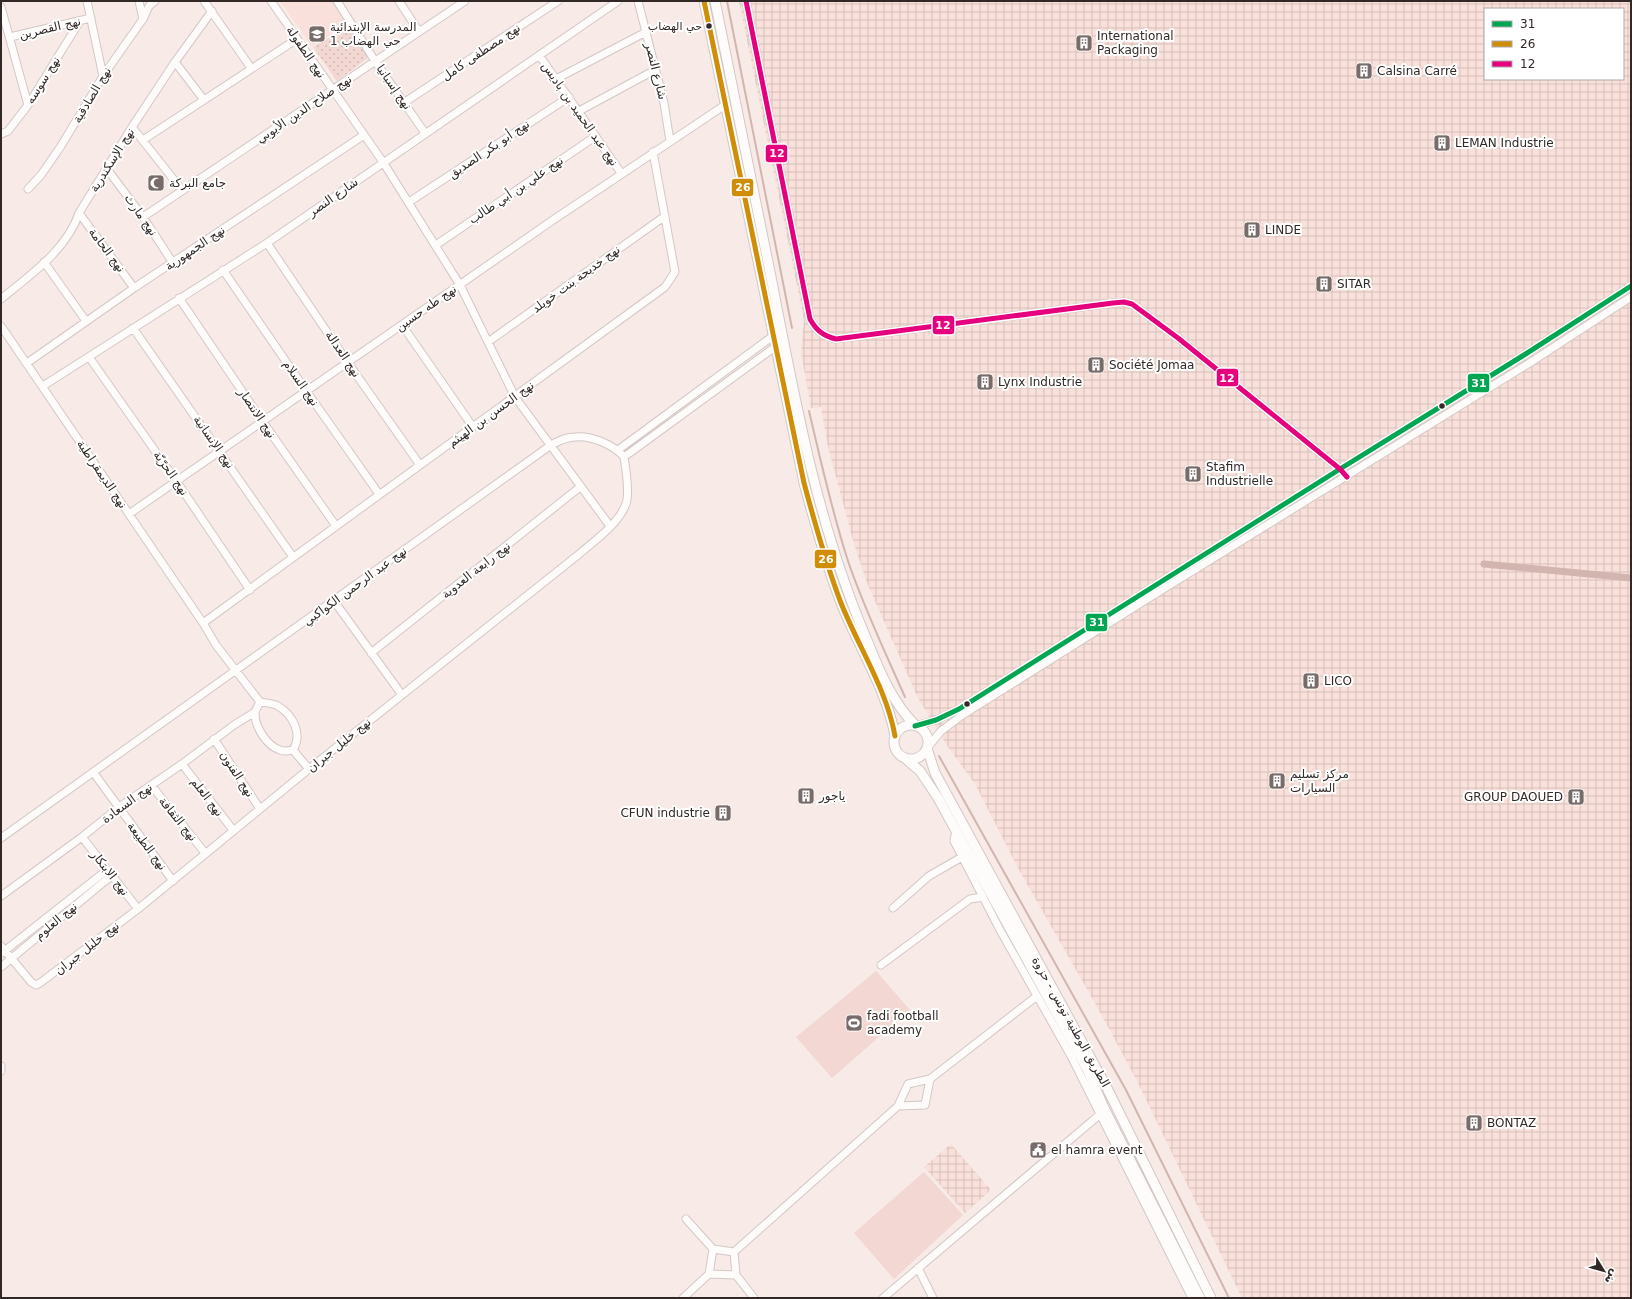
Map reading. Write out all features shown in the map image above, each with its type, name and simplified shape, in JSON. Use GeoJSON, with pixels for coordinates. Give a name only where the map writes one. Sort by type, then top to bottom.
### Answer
{"type":"FeatureCollection","features":[{"type":"Feature","properties":{"kind":"main road"},"geometry":{"type":"LineString","coordinates":[[704,1],[804,483],[821,543],[841,603],[890,712],[895,736],[895,750],[900,756],[906,759],[919,758],[927,747],[928,738],[923,730],[915,726],[898,704],[872,654],[841,575],[822,510],[795,398],[715,1]]}},
{"type":"Feature","properties":{"kind":"main road"},"geometry":{"type":"LineString","coordinates":[[895,736],[903,727],[915,726]]}},
{"type":"Feature","properties":{"kind":"main road","name":"الطريق الوطنية تونس - حزوة"},"geometry":{"type":"LineString","coordinates":[[927,747],[935,773],[1107,1088],[1212,1298]]}},
{"type":"Feature","properties":{"kind":"main road","name":"الطريق الوطنية تونس - حزوة"},"geometry":{"type":"LineString","coordinates":[[906,759],[916,767],[927,781],[956,830],[1087,1069],[1103,1112],[1200,1298]]}},
{"type":"Feature","properties":{"kind":"street"},"geometry":{"type":"LineString","coordinates":[[87,1],[103,76]]}},
{"type":"Feature","properties":{"kind":"street"},"geometry":{"type":"LineString","coordinates":[[139,1],[143,19]]}},
{"type":"Feature","properties":{"kind":"street","name":"نهج الصادقية"},"geometry":{"type":"LineString","coordinates":[[28,190],[41,175],[61,146],[103,76],[143,19],[148,6],[155,1]]}},
{"type":"Feature","properties":{"kind":"street"},"geometry":{"type":"LineString","coordinates":[[204,1],[251,68]]}},
{"type":"Feature","properties":{"kind":"street","name":"نهج الطفولة"},"geometry":{"type":"LineString","coordinates":[[271,1],[383,162],[436,245],[460,285],[515,397],[610,526]]}},
{"type":"Feature","properties":{"kind":"street","name":"نهج إسبانيا"},"geometry":{"type":"LineString","coordinates":[[337,1],[375,61],[405,102],[425,133]]}},
{"type":"Feature","properties":{"kind":"street"},"geometry":{"type":"LineString","coordinates":[[399,1],[419,32]]}},
{"type":"Feature","properties":{"kind":"street","name":"نهج صلاح الدين الأيوبي"},"geometry":{"type":"LineString","coordinates":[[144,217],[464,1]]}},
{"type":"Feature","properties":{"kind":"street","name":"نهج مصطفى كامل"},"geometry":{"type":"LineString","coordinates":[[405,102],[558,1]]}},
{"type":"Feature","properties":{"kind":"street","name":"شارع النصر"},"geometry":{"type":"LineString","coordinates":[[43,386],[266,242],[618,1]]}},
{"type":"Feature","properties":{"kind":"street","name":"شارع النصر"},"geometry":{"type":"LineString","coordinates":[[638,1],[664,103],[670,141]]}},
{"type":"Feature","properties":{"kind":"street"},"geometry":{"type":"LineString","coordinates":[[746,1],[810,319],[819,331],[836,339],[1113,303],[1124,302],[1132,304],[1178,338],[1340,469],[1347,477]]}},
{"type":"Feature","properties":{"kind":"street"},"geometry":{"type":"LineString","coordinates":[[1,7],[28,105]]}},
{"type":"Feature","properties":{"kind":"street","name":"نهج الإسكندرية"},"geometry":{"type":"LineString","coordinates":[[1,299],[44,262],[70,233],[79,213],[132,127],[175,62],[212,11]]}},
{"type":"Feature","properties":{"kind":"street","name":"نهج القصرين"},"geometry":{"type":"LineString","coordinates":[[10,37],[91,18]]}},
{"type":"Feature","properties":{"kind":"street","name":"نهج سوسه"},"geometry":{"type":"LineString","coordinates":[[1,134],[8,131],[28,105],[80,21]]}},
{"type":"Feature","properties":{"kind":"street"},"geometry":{"type":"LineString","coordinates":[[556,79],[646,32]]}},
{"type":"Feature","properties":{"kind":"street"},"geometry":{"type":"LineString","coordinates":[[143,140],[297,39]]}},
{"type":"Feature","properties":{"kind":"street","name":"نهج عبد الحميد بن باديس"},"geometry":{"type":"LineString","coordinates":[[539,55],[622,173]]}},
{"type":"Feature","properties":{"kind":"street"},"geometry":{"type":"LineString","coordinates":[[175,62],[204,100]]}},
{"type":"Feature","properties":{"kind":"street"},"geometry":{"type":"LineString","coordinates":[[579,111],[655,70]]}},
{"type":"Feature","properties":{"kind":"street","name":"نهج أبو بكر الصديق"},"geometry":{"type":"LineString","coordinates":[[409,202],[569,97]]}},
{"type":"Feature","properties":{"kind":"street","name":"نهج طه حسين"},"geometry":{"type":"LineString","coordinates":[[129,514],[221,452],[622,173],[725,105]]}},
{"type":"Feature","properties":{"kind":"street"},"geometry":{"type":"LineString","coordinates":[[132,127],[182,190]]}},
{"type":"Feature","properties":{"kind":"street","name":"نهج الجمهورية"},"geometry":{"type":"LineString","coordinates":[[27,363],[134,288],[364,135]]}},
{"type":"Feature","properties":{"kind":"street","name":"نهج علي بن أبي طالب"},"geometry":{"type":"LineString","coordinates":[[436,245],[596,136]]}},
{"type":"Feature","properties":{"kind":"street","name":"نهج الحسن بن الهيثم"},"geometry":{"type":"LineString","coordinates":[[203,623],[664,287],[675,272],[653,152]]}},
{"type":"Feature","properties":{"kind":"street","name":"نهج مارث"},"geometry":{"type":"LineString","coordinates":[[107,169],[144,217],[173,263]]}},
{"type":"Feature","properties":{"kind":"street","name":"نهج الحامة"},"geometry":{"type":"LineString","coordinates":[[79,213],[134,288]]}},
{"type":"Feature","properties":{"kind":"street","name":"نهج خديجة بنت خويلد"},"geometry":{"type":"LineString","coordinates":[[488,342],[665,216]]}},
{"type":"Feature","properties":{"kind":"street","name":"نهج العدالة"},"geometry":{"type":"LineString","coordinates":[[266,242],[348,363],[420,465]]}},
{"type":"Feature","properties":{"kind":"street"},"geometry":{"type":"LineString","coordinates":[[44,262],[86,321]]}},
{"type":"Feature","properties":{"kind":"street","name":"نهج السلام"},"geometry":{"type":"LineString","coordinates":[[224,270],[379,494]]}},
{"type":"Feature","properties":{"kind":"street"},"geometry":{"type":"LineString","coordinates":[[915,726],[936,720],[959,708],[1524,355],[1631,286]]}},
{"type":"Feature","properties":{"kind":"street"},"geometry":{"type":"LineString","coordinates":[[927,747],[941,731],[964,714],[1531,362],[1631,297]]}},
{"type":"Feature","properties":{"kind":"street","name":"نهج الانتصار"},"geometry":{"type":"LineString","coordinates":[[179,298],[336,526]]}},
{"type":"Feature","properties":{"kind":"street"},"geometry":{"type":"LineString","coordinates":[[402,325],[473,427]]}},
{"type":"Feature","properties":{"kind":"street","name":"نهج الديمقراطية"},"geometry":{"type":"LineString","coordinates":[[1,326],[203,623],[216,645],[260,702]]}},
{"type":"Feature","properties":{"kind":"street","name":"نهج الإنسانية"},"geometry":{"type":"LineString","coordinates":[[133,328],[293,557]]}},
{"type":"Feature","properties":{"kind":"street"},"geometry":{"type":"LineString","coordinates":[[618,450],[773,336]]}},
{"type":"Feature","properties":{"kind":"street"},"geometry":{"type":"LineString","coordinates":[[624,457],[775,347]]}},
{"type":"Feature","properties":{"kind":"street","name":"نهج الحرّيّة"},"geometry":{"type":"LineString","coordinates":[[89,357],[177,482],[250,590]]}},
{"type":"Feature","properties":{"kind":"street","name":"نهج عبد الرحمن الكواكبي"},"geometry":{"type":"LineString","coordinates":[[1,838],[551,445],[564,438],[576,436],[589,438],[618,450],[624,457]]}},
{"type":"Feature","properties":{"kind":"street","name":"نهج خليل جبران"},"geometry":{"type":"LineString","coordinates":[[2,950],[31,982],[36,984],[40,983],[138,909],[173,881],[205,852],[578,555],[610,526],[621,513],[626,502],[628,489],[624,457]]}},
{"type":"Feature","properties":{"kind":"street","name":"نهج رابعة العدوية"},"geometry":{"type":"LineString","coordinates":[[371,653],[580,487]]}},
{"type":"Feature","properties":{"kind":"street"},"geometry":{"type":"LineString","coordinates":[[334,601],[402,695]]}},
{"type":"Feature","properties":{"kind":"street"},"geometry":{"type":"LineString","coordinates":[[260,702],[278,706],[291,718],[296,726],[297,736],[296,744],[293,750],[279,750],[272,746],[264,736],[258,726],[255,712],[260,702]]}},
{"type":"Feature","properties":{"kind":"street","name":"نهج السعادة"},"geometry":{"type":"LineString","coordinates":[[1,896],[82,837],[118,808],[182,764],[214,739],[255,712]]}},
{"type":"Feature","properties":{"kind":"street","name":"نهج الفنون"},"geometry":{"type":"LineString","coordinates":[[214,739],[260,809]]}},
{"type":"Feature","properties":{"kind":"street"},"geometry":{"type":"LineString","coordinates":[[293,750],[309,769]]}},
{"type":"Feature","properties":{"kind":"street","name":"نهج العلم"},"geometry":{"type":"LineString","coordinates":[[182,764],[233,830]]}},
{"type":"Feature","properties":{"kind":"street","name":"نهج الطبيعة"},"geometry":{"type":"LineString","coordinates":[[93,772],[173,881]]}},
{"type":"Feature","properties":{"kind":"street","name":"نهج الثقافة"},"geometry":{"type":"LineString","coordinates":[[151,785],[205,852]]}},
{"type":"Feature","properties":{"kind":"street"},"geometry":{"type":"LineString","coordinates":[[956,830],[953,838],[954,841],[982,897],[1103,1112],[1192,1298]]}},
{"type":"Feature","properties":{"kind":"street","name":"نهج الابتكار"},"geometry":{"type":"LineString","coordinates":[[82,837],[138,909]]}},
{"type":"Feature","properties":{"kind":"street"},"geometry":{"type":"LineString","coordinates":[[892,908],[929,876],[962,857]]}},
{"type":"Feature","properties":{"kind":"street","name":"نهج العلوم"},"geometry":{"type":"LineString","coordinates":[[2,950],[109,873]]}},
{"type":"Feature","properties":{"kind":"street","name":"نهج العلوم"},"geometry":{"type":"LineString","coordinates":[[1,967],[109,873]]}},
{"type":"Feature","properties":{"kind":"street"},"geometry":{"type":"LineString","coordinates":[[880,965],[970,899],[982,897]]}},
{"type":"Feature","properties":{"kind":"street"},"geometry":{"type":"LineString","coordinates":[[686,1219],[713,1249],[734,1252],[898,1106],[908,1084],[930,1079],[1037,996]]}},
{"type":"Feature","properties":{"kind":"street"},"geometry":{"type":"LineString","coordinates":[[1,1066],[1,1071]]}},
{"type":"Feature","properties":{"kind":"street"},"geometry":{"type":"LineString","coordinates":[[898,1106],[924,1105],[930,1079]]}},
{"type":"Feature","properties":{"kind":"street"},"geometry":{"type":"LineString","coordinates":[[883,1298],[1103,1112]]}},
{"type":"Feature","properties":{"kind":"street"},"geometry":{"type":"LineString","coordinates":[[683,1298],[709,1274],[713,1249]]}},
{"type":"Feature","properties":{"kind":"street"},"geometry":{"type":"LineString","coordinates":[[734,1252],[736,1275],[754,1298]]}},
{"type":"Feature","properties":{"kind":"street"},"geometry":{"type":"LineString","coordinates":[[918,1268],[933,1298]]}},
{"type":"Feature","properties":{"kind":"street"},"geometry":{"type":"LineString","coordinates":[[709,1274],[736,1275]]}},
{"type":"Feature","properties":{"kind":"shaded area","name":"المدرسة الإبتدائية حي الهضاب 1"},"geometry":{"type":"Polygon","coordinates":[[[280,1],[333,1],[348,23],[312,46],[280,1]]]}},
{"type":"Feature","properties":{"kind":"shaded area"},"geometry":{"type":"Polygon","coordinates":[[[739,1],[1631,1],[1631,1298],[1242,1298],[1138,1083],[1100,1012],[1019,870],[975,784],[946,744],[918,698],[867,583],[854,544],[828,447],[821,407],[811,408],[801,352],[804,320],[739,1]]]}},
{"type":"Feature","properties":{"kind":"shaded area"},"geometry":{"type":"Polygon","coordinates":[[[349,26],[368,58],[337,81],[313,47],[349,26]]]}},
{"type":"Feature","properties":{"kind":"shaded area","name":"fadi football academy"},"geometry":{"type":"Polygon","coordinates":[[[876,971],[910,1010],[832,1078],[796,1037],[876,971]]]}},
{"type":"Feature","properties":{"kind":"shaded area"},"geometry":{"type":"Polygon","coordinates":[[[951,1144],[991,1190],[965,1213],[924,1167],[951,1144]]]}},
{"type":"Feature","properties":{"kind":"shaded area"},"geometry":{"type":"Polygon","coordinates":[[[924,1172],[963,1215],[894,1279],[854,1233],[924,1172]]]}},
{"type":"Feature","properties":{"kind":"waterway"},"geometry":{"type":"LineString","coordinates":[[727,1],[792,328]]}},
{"type":"Feature","properties":{"kind":"waterway"},"geometry":{"type":"LineString","coordinates":[[809,411],[822,468],[848,561],[868,613],[905,697]]}},
{"type":"Feature","properties":{"kind":"waterway"},"geometry":{"type":"LineString","coordinates":[[1484,564],[1631,578]]}},
{"type":"Feature","properties":{"kind":"waterway"},"geometry":{"type":"LineString","coordinates":[[939,756],[1126,1090],[1229,1298]]}},
{"type":"Feature","properties":{"kind":"transit line","name":"26"},"geometry":{"type":"LineString","coordinates":[[704,1],[804,483],[821,544],[841,603],[886,702],[895,736]]}},
{"type":"Feature","properties":{"kind":"transit line","name":"12"},"geometry":{"type":"LineString","coordinates":[[746,1],[810,319],[820,332],[836,339],[1113,303],[1124,302],[1132,304],[1178,338],[1340,469],[1347,477]]}},
{"type":"Feature","properties":{"kind":"transit line","name":"31"},"geometry":{"type":"LineString","coordinates":[[915,726],[936,720],[959,709],[1524,355],[1631,286]]}},
{"type":"Feature","properties":{"kind":"place","name":"حي الهضاب"},"geometry":{"type":"Point","coordinates":[709,26]}},
{"type":"Feature","properties":{"kind":"place","name":"المدرسة الإبتدائية حي الهضاب 1"},"geometry":{"type":"Point","coordinates":[317,34]}},
{"type":"Feature","properties":{"kind":"place","name":"International Packaging"},"geometry":{"type":"Point","coordinates":[1084,43]}},
{"type":"Feature","properties":{"kind":"place","name":"Calsina Carré"},"geometry":{"type":"Point","coordinates":[1364,71]}},
{"type":"Feature","properties":{"kind":"place","name":"LEMAN Industrie"},"geometry":{"type":"Point","coordinates":[1442,143]}},
{"type":"Feature","properties":{"kind":"place","name":"جامع البركة"},"geometry":{"type":"Point","coordinates":[156,183]}},
{"type":"Feature","properties":{"kind":"place","name":"LINDE"},"geometry":{"type":"Point","coordinates":[1252,230]}},
{"type":"Feature","properties":{"kind":"place","name":"SITAR"},"geometry":{"type":"Point","coordinates":[1324,284]}},
{"type":"Feature","properties":{"kind":"place","name":"Société Jomaa"},"geometry":{"type":"Point","coordinates":[1096,365]}},
{"type":"Feature","properties":{"kind":"place","name":"Lynx Industrie"},"geometry":{"type":"Point","coordinates":[985,382]}},
{"type":"Feature","properties":{"kind":"place","name":"Stafim Industrielle"},"geometry":{"type":"Point","coordinates":[1193,474]}},
{"type":"Feature","properties":{"kind":"place","name":"LICO"},"geometry":{"type":"Point","coordinates":[1311,681]}},
{"type":"Feature","properties":{"kind":"place","name":"مركز تسليم السيارات"},"geometry":{"type":"Point","coordinates":[1277,781]}},
{"type":"Feature","properties":{"kind":"place","name":"ياجور"},"geometry":{"type":"Point","coordinates":[806,796]}},
{"type":"Feature","properties":{"kind":"place","name":"GROUP DAOUED"},"geometry":{"type":"Point","coordinates":[1576,797]}},
{"type":"Feature","properties":{"kind":"place","name":"CFUN industrie"},"geometry":{"type":"Point","coordinates":[723,813]}},
{"type":"Feature","properties":{"kind":"place","name":"fadi football academy"},"geometry":{"type":"Point","coordinates":[854,1023]}},
{"type":"Feature","properties":{"kind":"place","name":"BONTAZ"},"geometry":{"type":"Point","coordinates":[1474,1123]}},
{"type":"Feature","properties":{"kind":"place","name":"el hamra event"},"geometry":{"type":"Point","coordinates":[1038,1150]}}]}
